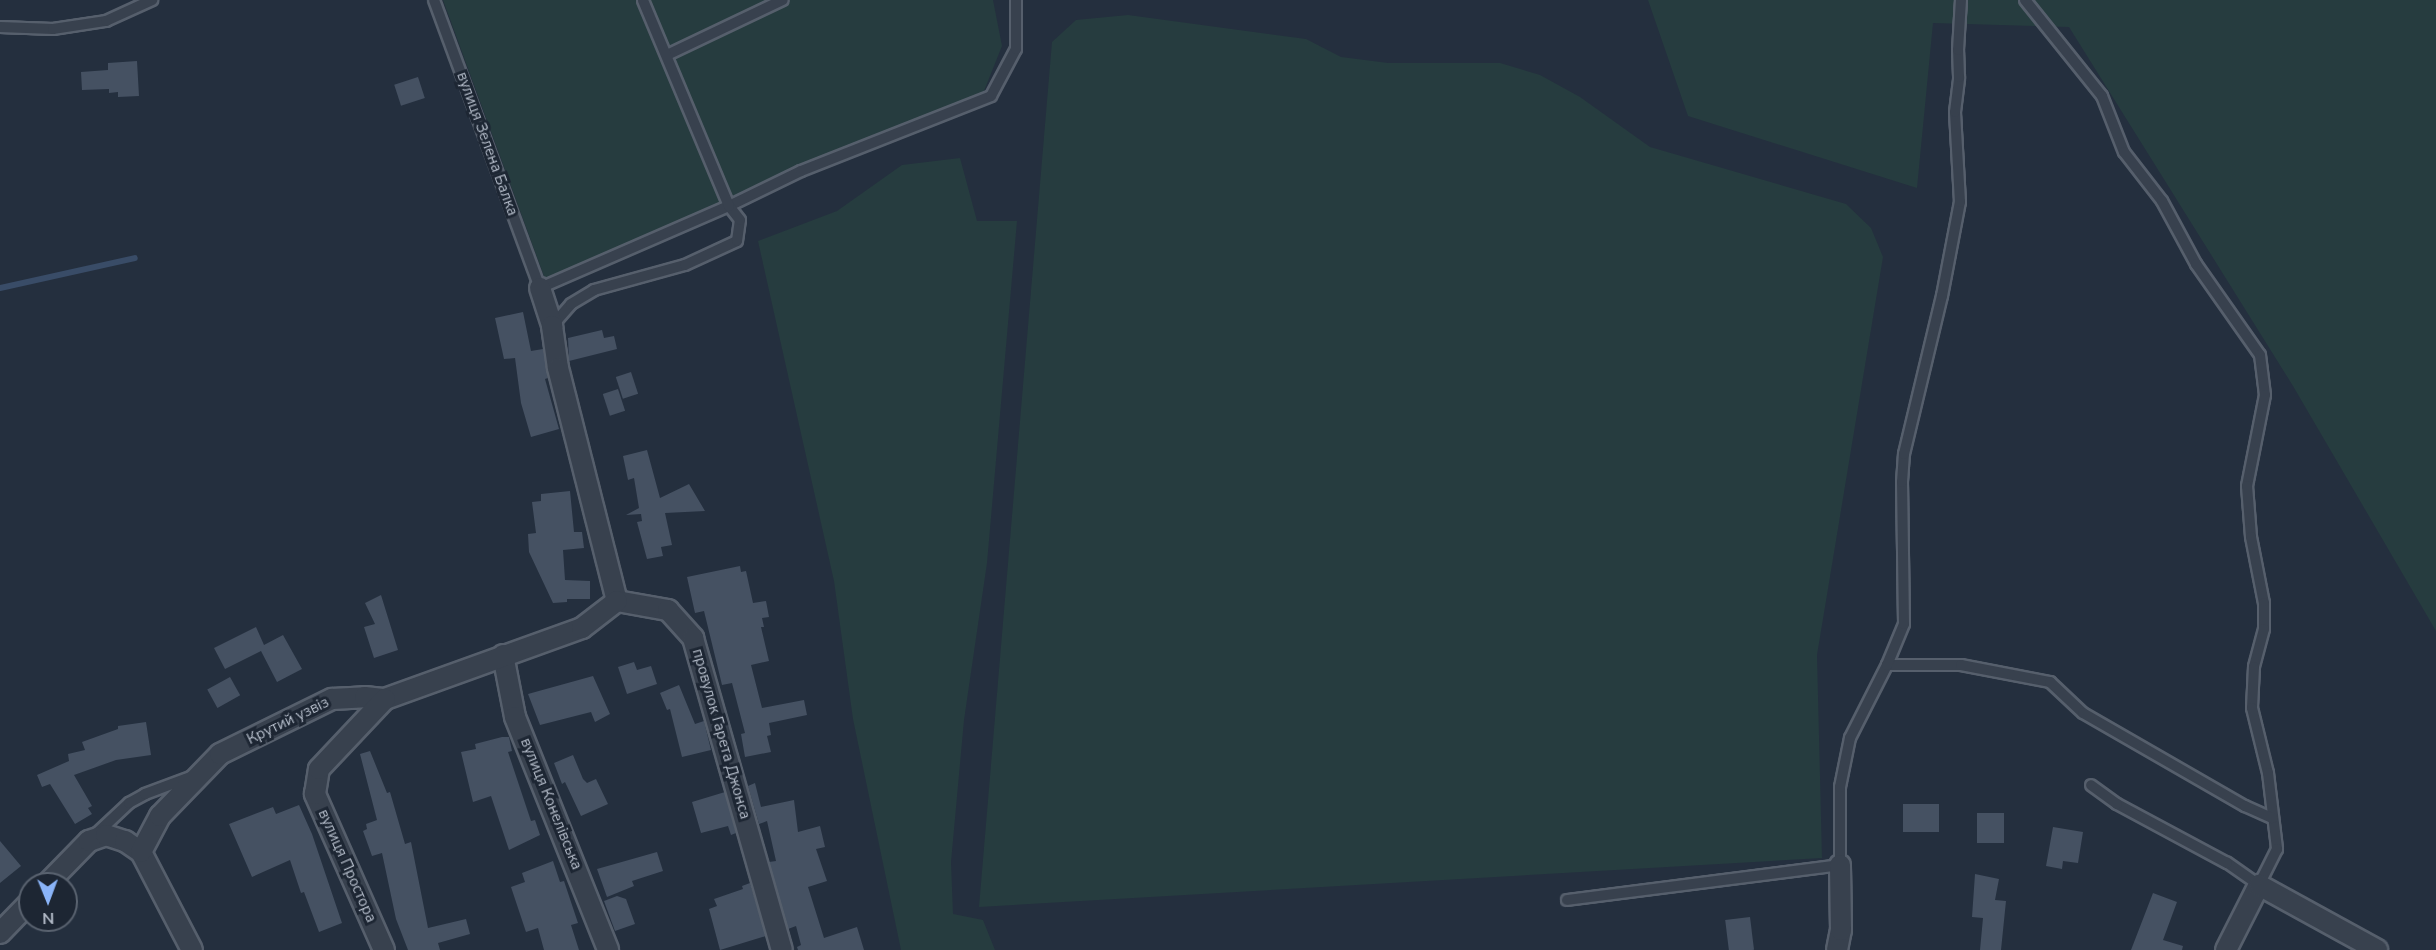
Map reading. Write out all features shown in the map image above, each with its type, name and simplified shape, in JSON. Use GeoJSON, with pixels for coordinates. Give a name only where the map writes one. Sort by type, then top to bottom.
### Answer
{"type":"FeatureCollection","features":[{"type":"Feature","properties":{"kind":"street"},"geometry":{"type":"LineString","coordinates":[[540,288],[552,326],[558,368],[617,601]]}},
{"type":"Feature","properties":{"kind":"street","name":"Крутий узвіз"},"geometry":{"type":"LineString","coordinates":[[141,852],[160,816],[219,754],[332,699],[365,697],[385,699],[582,628],[617,601]]}},
{"type":"Feature","properties":{"kind":"street","name":"провулок Гарета Джонса"},"geometry":{"type":"LineString","coordinates":[[617,601],[668,610],[693,638],[782,950]]}},
{"type":"Feature","properties":{"kind":"street","name":"вулиця Конелівська"},"geometry":{"type":"LineString","coordinates":[[502,656],[515,717],[608,950]]}},
{"type":"Feature","properties":{"kind":"street","name":"вулиця Простора"},"geometry":{"type":"LineString","coordinates":[[384,950],[315,794],[319,769],[385,699]]}},
{"type":"Feature","properties":{"kind":"street"},"geometry":{"type":"LineString","coordinates":[[59,872],[89,841],[106,835],[124,841],[141,852],[192,950]]}},
{"type":"Feature","properties":{"kind":"street"},"geometry":{"type":"LineString","coordinates":[[1837,950],[1840,930],[1840,865]]}},
{"type":"Feature","properties":{"kind":"street"},"geometry":{"type":"LineString","coordinates":[[2226,950],[2259,885],[2377,950]]}},
{"type":"Feature","properties":{"kind":"street"},"geometry":{"type":"LineString","coordinates":[[0,933],[18,914]]}},
{"type":"Feature","properties":{"kind":"lane"},"geometry":{"type":"LineString","coordinates":[[0,27],[53,29],[106,21],[152,0]]}},
{"type":"Feature","properties":{"kind":"lane","name":"вулиця Зелена Балка"},"geometry":{"type":"LineString","coordinates":[[434,0],[540,288]]}},
{"type":"Feature","properties":{"kind":"lane"},"geometry":{"type":"LineString","coordinates":[[552,326],[571,304],[594,290],[685,265],[737,241],[740,220],[729,206],[644,0]]}},
{"type":"Feature","properties":{"kind":"lane"},"geometry":{"type":"LineString","coordinates":[[667,55],[783,0]]}},
{"type":"Feature","properties":{"kind":"lane"},"geometry":{"type":"LineString","coordinates":[[540,288],[729,206],[801,171],[991,96],[1016,49],[1016,0]]}},
{"type":"Feature","properties":{"kind":"lane"},"geometry":{"type":"LineString","coordinates":[[1567,900],[1840,865],[1840,787],[1850,738],[1887,665],[1904,624],[1902,482],[1904,454],[1942,296],[1960,202],[1955,112],[1959,77],[1961,0]]}},
{"type":"Feature","properties":{"kind":"lane"},"geometry":{"type":"LineString","coordinates":[[2025,0],[2102,96],[2124,152],[2162,201],[2196,264],[2260,355],[2265,395],[2247,486],[2251,537],[2264,603],[2264,629],[2254,667],[2252,708],[2268,773],[2277,849],[2259,885],[2227,863],[2116,804],[2091,785]]}},
{"type":"Feature","properties":{"kind":"lane"},"geometry":{"type":"LineString","coordinates":[[1887,665],[1961,665],[2050,682],[2083,713],[2245,806],[2272,819]]}},
{"type":"Feature","properties":{"kind":"lane"},"geometry":{"type":"LineString","coordinates":[[89,841],[129,803],[145,794],[201,773]]}},
{"type":"Feature","properties":{"kind":"green space"},"geometry":{"type":"Polygon","coordinates":[[[443,0],[993,0],[1002,46],[984,91],[545,279],[443,0]]]}},
{"type":"Feature","properties":{"kind":"green space"},"geometry":{"type":"Polygon","coordinates":[[[1648,0],[2436,0],[2436,631],[2293,386],[2069,27],[1933,23],[1917,188],[1688,116],[1648,0]]]}},
{"type":"Feature","properties":{"kind":"green space"},"geometry":{"type":"Polygon","coordinates":[[[1128,15],[1306,39],[1341,57],[1388,63],[1500,63],[1540,75],[1580,97],[1650,147],[1846,204],[1871,228],[1883,257],[1817,655],[1822,858],[979,907],[1052,42],[1076,20],[1128,15]]]}},
{"type":"Feature","properties":{"kind":"green space"},"geometry":{"type":"Polygon","coordinates":[[[960,158],[977,221],[1017,221],[987,563],[964,720],[951,862],[953,914],[983,920],[995,950],[901,950],[853,719],[834,581],[758,241],[837,211],[902,165],[960,158]]]}},
{"type":"Feature","properties":{"kind":"building"},"geometry":{"type":"Polygon","coordinates":[[[137,61],[139,96],[118,97],[118,92],[109,93],[109,89],[82,90],[81,72],[108,70],[108,63],[137,61]]]}},
{"type":"Feature","properties":{"kind":"building"},"geometry":{"type":"Polygon","coordinates":[[[418,77],[425,98],[401,106],[394,85],[418,77]]]}},
{"type":"Feature","properties":{"kind":"building"},"geometry":{"type":"Polygon","coordinates":[[[523,312],[531,351],[543,349],[548,378],[545,379],[559,429],[531,437],[521,403],[515,358],[504,359],[495,318],[523,312]]]}},
{"type":"Feature","properties":{"kind":"building"},"geometry":{"type":"Polygon","coordinates":[[[602,330],[604,338],[614,336],[617,349],[569,361],[568,338],[602,330]]]}},
{"type":"Feature","properties":{"kind":"building"},"geometry":{"type":"Polygon","coordinates":[[[631,372],[638,394],[623,399],[616,377],[631,372]]]}},
{"type":"Feature","properties":{"kind":"building"},"geometry":{"type":"Polygon","coordinates":[[[618,389],[625,411],[610,416],[603,394],[618,389]]]}},
{"type":"Feature","properties":{"kind":"building"},"geometry":{"type":"Polygon","coordinates":[[[647,450],[660,498],[689,484],[705,511],[665,513],[672,545],[661,547],[663,556],[647,559],[637,522],[642,521],[641,514],[626,515],[639,508],[634,478],[628,480],[623,456],[647,450]]]}},
{"type":"Feature","properties":{"kind":"building"},"geometry":{"type":"Polygon","coordinates":[[[570,491],[574,532],[582,532],[584,548],[563,550],[565,580],[590,581],[590,599],[567,599],[567,602],[553,603],[529,552],[528,534],[536,533],[532,502],[541,501],[541,494],[570,491]]]}},
{"type":"Feature","properties":{"kind":"building"},"geometry":{"type":"Polygon","coordinates":[[[740,566],[741,572],[746,571],[753,603],[766,601],[769,617],[762,618],[764,627],[761,627],[769,661],[751,665],[762,708],[804,700],[807,715],[769,723],[771,735],[767,736],[771,752],[745,757],[741,734],[745,733],[732,683],[722,685],[704,611],[695,613],[687,577],[740,566]]]}},
{"type":"Feature","properties":{"kind":"building"},"geometry":{"type":"Polygon","coordinates":[[[381,595],[398,650],[374,658],[364,627],[375,624],[365,603],[381,595]]]}},
{"type":"Feature","properties":{"kind":"building"},"geometry":{"type":"Polygon","coordinates":[[[256,627],[264,645],[283,635],[302,669],[277,682],[261,651],[225,669],[214,648],[256,627]]]}},
{"type":"Feature","properties":{"kind":"building"},"geometry":{"type":"Polygon","coordinates":[[[634,662],[637,670],[651,666],[657,684],[627,694],[618,667],[634,662]]]}},
{"type":"Feature","properties":{"kind":"building"},"geometry":{"type":"Polygon","coordinates":[[[593,676],[610,714],[595,722],[591,712],[540,725],[528,694],[593,676]]]}},
{"type":"Feature","properties":{"kind":"building"},"geometry":{"type":"Polygon","coordinates":[[[230,677],[240,695],[217,708],[207,690],[230,677]]]}},
{"type":"Feature","properties":{"kind":"building"},"geometry":{"type":"Polygon","coordinates":[[[679,685],[695,724],[704,721],[711,750],[682,757],[670,709],[667,710],[660,693],[679,685]]]}},
{"type":"Feature","properties":{"kind":"building"},"geometry":{"type":"Polygon","coordinates":[[[146,722],[151,755],[116,760],[74,775],[92,806],[88,808],[92,814],[75,824],[50,784],[42,787],[37,775],[69,761],[68,754],[85,750],[82,742],[118,729],[118,726],[146,722]]]}},
{"type":"Feature","properties":{"kind":"building"},"geometry":{"type":"Polygon","coordinates":[[[509,737],[512,751],[508,752],[531,821],[535,820],[540,835],[509,850],[491,796],[473,802],[461,752],[476,749],[475,744],[509,737]]]}},
{"type":"Feature","properties":{"kind":"building"},"geometry":{"type":"Polygon","coordinates":[[[370,751],[387,793],[390,792],[405,844],[411,842],[428,928],[466,919],[470,934],[438,943],[440,950],[408,950],[396,919],[382,853],[372,856],[363,831],[367,829],[366,824],[377,820],[360,754],[370,751]]]}},
{"type":"Feature","properties":{"kind":"building"},"geometry":{"type":"Polygon","coordinates":[[[573,755],[583,779],[587,783],[596,779],[608,804],[581,816],[565,782],[562,784],[554,763],[573,755]]]}},
{"type":"Feature","properties":{"kind":"building"},"geometry":{"type":"Polygon","coordinates":[[[755,783],[761,807],[794,800],[798,832],[820,826],[825,847],[816,849],[827,881],[808,887],[824,938],[857,927],[864,950],[798,950],[797,947],[801,945],[796,926],[788,929],[769,862],[776,861],[767,821],[759,824],[748,786],[755,783]]]}},
{"type":"Feature","properties":{"kind":"building"},"geometry":{"type":"Polygon","coordinates":[[[725,792],[736,833],[731,835],[728,826],[701,833],[692,802],[725,792]]]}},
{"type":"Feature","properties":{"kind":"building"},"geometry":{"type":"Polygon","coordinates":[[[1903,804],[1939,804],[1939,832],[1903,832],[1903,804]]]}},
{"type":"Feature","properties":{"kind":"building"},"geometry":{"type":"Polygon","coordinates":[[[299,805],[312,834],[342,923],[319,932],[304,892],[301,893],[290,860],[252,877],[229,824],[273,807],[276,814],[299,805]]]}},
{"type":"Feature","properties":{"kind":"building"},"geometry":{"type":"Polygon","coordinates":[[[1977,813],[2004,813],[2004,843],[1977,843],[1977,813]]]}},
{"type":"Feature","properties":{"kind":"building"},"geometry":{"type":"Polygon","coordinates":[[[2053,827],[2083,832],[2078,863],[2063,861],[2062,869],[2046,866],[2053,827]]]}},
{"type":"Feature","properties":{"kind":"building"},"geometry":{"type":"Polygon","coordinates":[[[0,841],[21,866],[0,883],[0,841]]]}},
{"type":"Feature","properties":{"kind":"building"},"geometry":{"type":"Polygon","coordinates":[[[657,852],[663,871],[632,881],[634,886],[607,897],[597,869],[657,852]]]}},
{"type":"Feature","properties":{"kind":"building"},"geometry":{"type":"Polygon","coordinates":[[[553,861],[560,882],[564,881],[578,923],[571,925],[579,950],[544,950],[538,928],[526,932],[511,887],[525,882],[522,873],[553,861]]]}},
{"type":"Feature","properties":{"kind":"building"},"geometry":{"type":"Polygon","coordinates":[[[1975,874],[1999,879],[1995,900],[2006,901],[2001,950],[1980,950],[1983,918],[1972,917],[1975,874]]]}},
{"type":"Feature","properties":{"kind":"building"},"geometry":{"type":"Polygon","coordinates":[[[750,883],[766,936],[720,950],[709,909],[717,906],[714,899],[743,889],[742,886],[750,883]]]}},
{"type":"Feature","properties":{"kind":"building"},"geometry":{"type":"Polygon","coordinates":[[[2153,893],[2177,902],[2163,940],[2183,946],[2182,950],[2131,950],[2153,893]]]}},
{"type":"Feature","properties":{"kind":"building"},"geometry":{"type":"Polygon","coordinates":[[[617,896],[626,899],[635,924],[615,931],[604,901],[617,896]]]}},
{"type":"Feature","properties":{"kind":"building"},"geometry":{"type":"Polygon","coordinates":[[[1750,917],[1754,950],[1729,950],[1725,920],[1750,917]]]}},
{"type":"Feature","properties":{"kind":"waterway"},"geometry":{"type":"LineString","coordinates":[[0,288],[135,258]]}}]}
